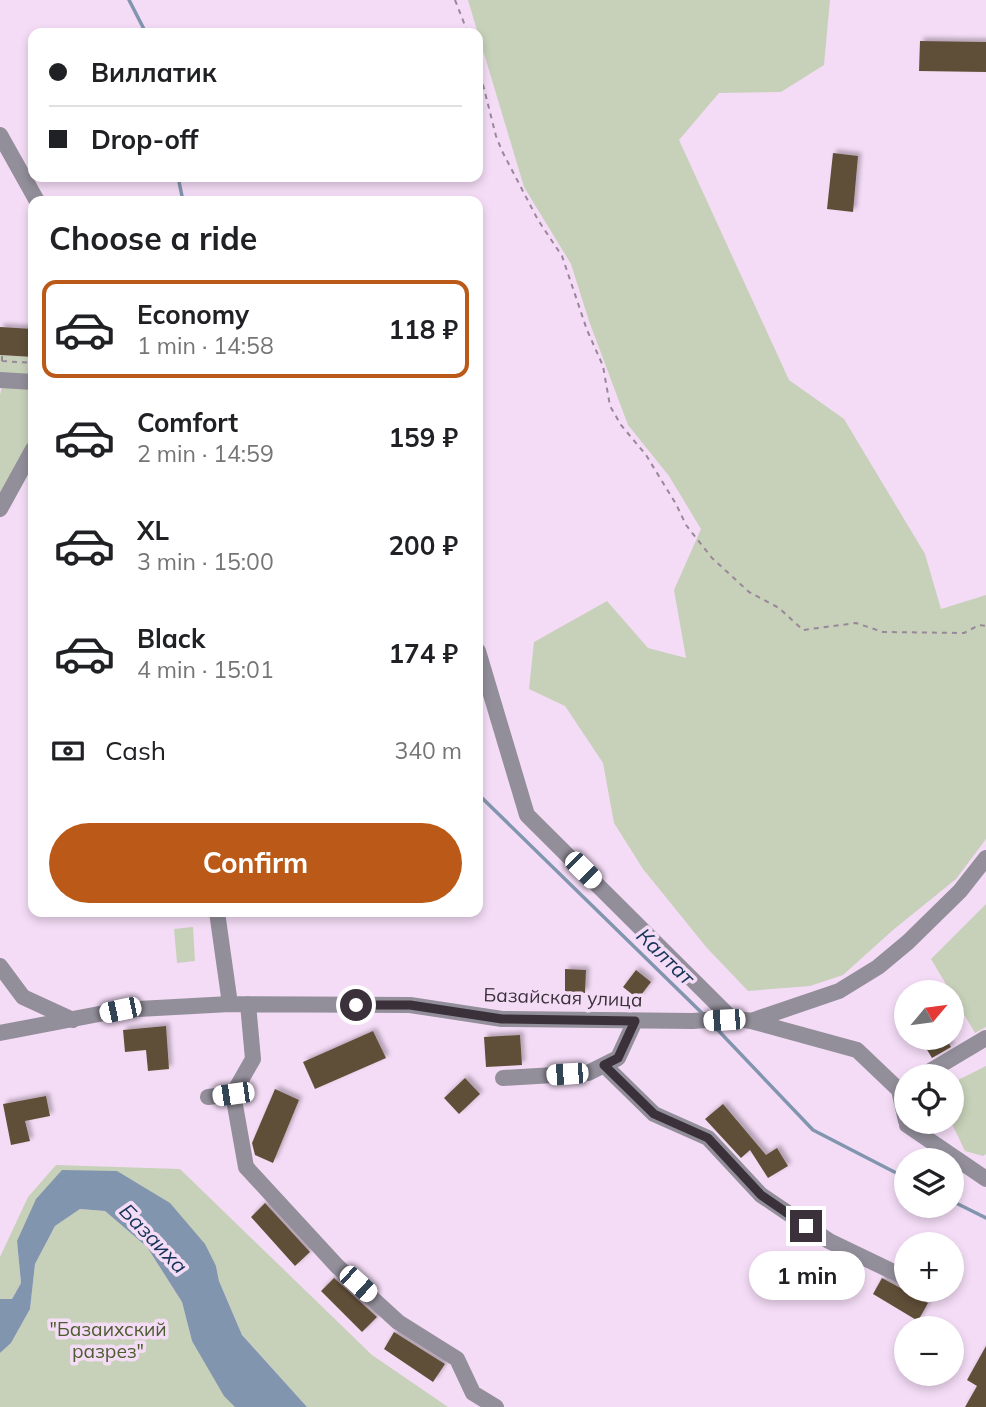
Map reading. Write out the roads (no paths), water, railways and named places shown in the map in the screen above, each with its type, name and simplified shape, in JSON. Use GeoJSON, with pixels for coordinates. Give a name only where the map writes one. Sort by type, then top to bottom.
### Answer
{"type":"FeatureCollection","features":[{"type":"Feature","properties":{"kind":"street"},"geometry":{"type":"LineString","coordinates":[[0,135],[34,196]]}},
{"type":"Feature","properties":{"kind":"street"},"geometry":{"type":"LineString","coordinates":[[0,380],[28,382]]}},
{"type":"Feature","properties":{"kind":"street"},"geometry":{"type":"LineString","coordinates":[[0,509],[28,458]]}},
{"type":"Feature","properties":{"kind":"street"},"geometry":{"type":"LineString","coordinates":[[483,668],[527,815],[727,1019]]}},
{"type":"Feature","properties":{"kind":"street","name":"Базайская улица"},"geometry":{"type":"LineString","coordinates":[[0,1034],[120,1010],[230,1004],[410,1005],[502,1019],[751,1021],[839,991],[878,967],[908,943],[960,891],[986,858]]}},
{"type":"Feature","properties":{"kind":"street"},"geometry":{"type":"LineString","coordinates":[[218,917],[230,1004]]}},
{"type":"Feature","properties":{"kind":"street"},"geometry":{"type":"LineString","coordinates":[[0,966],[23,997],[73,1020]]}},
{"type":"Feature","properties":{"kind":"street"},"geometry":{"type":"LineString","coordinates":[[248,1004],[253,1059],[233,1094],[246,1167],[337,1266],[398,1322],[457,1359],[473,1393],[496,1407]]}},
{"type":"Feature","properties":{"kind":"street"},"geometry":{"type":"LineString","coordinates":[[503,1078],[588,1073],[618,1058],[635,1021]]}},
{"type":"Feature","properties":{"kind":"street"},"geometry":{"type":"LineString","coordinates":[[751,1021],[857,1049],[894,1080]]}},
{"type":"Feature","properties":{"kind":"street"},"geometry":{"type":"LineString","coordinates":[[942,1064],[986,1038]]}},
{"type":"Feature","properties":{"kind":"street"},"geometry":{"type":"LineString","coordinates":[[604,1065],[654,1114],[708,1138],[761,1195],[829,1241],[894,1272]]}},
{"type":"Feature","properties":{"kind":"street"},"geometry":{"type":"LineString","coordinates":[[208,1097],[233,1094]]}},
{"type":"Feature","properties":{"kind":"street"},"geometry":{"type":"LineString","coordinates":[[920,1134],[986,1179]]}},
{"type":"Feature","properties":{"kind":"water","name":"Базаиха"},"geometry":{"type":"Polygon","coordinates":[[[62,1170],[117,1171],[170,1203],[205,1244],[242,1335],[307,1407],[235,1407],[224,1396],[192,1341],[182,1302],[147,1247],[105,1211],[80,1209],[55,1226],[35,1264],[30,1309],[11,1343],[0,1353],[0,1299],[12,1299],[21,1283],[17,1241],[36,1199],[62,1170]]]}},
{"type":"Feature","properties":{"kind":"waterway","name":"Калтат"},"geometry":{"type":"LineString","coordinates":[[129,0],[143,28]]}},
{"type":"Feature","properties":{"kind":"waterway","name":"Калтат"},"geometry":{"type":"LineString","coordinates":[[179,182],[182,196]]}},
{"type":"Feature","properties":{"kind":"waterway","name":"Калтат"},"geometry":{"type":"LineString","coordinates":[[483,799],[704,1015]]}},
{"type":"Feature","properties":{"kind":"waterway","name":"Калтат"},"geometry":{"type":"LineString","coordinates":[[714,1026],[813,1130],[894,1172]]}},
{"type":"Feature","properties":{"kind":"waterway","name":"Калтат"},"geometry":{"type":"LineString","coordinates":[[964,1207],[986,1218]]}},
{"type":"Feature","properties":{"kind":"park label","name":"\"Базаихский разрез\""},"geometry":{"type":"Point","coordinates":[108,1340]}}]}
